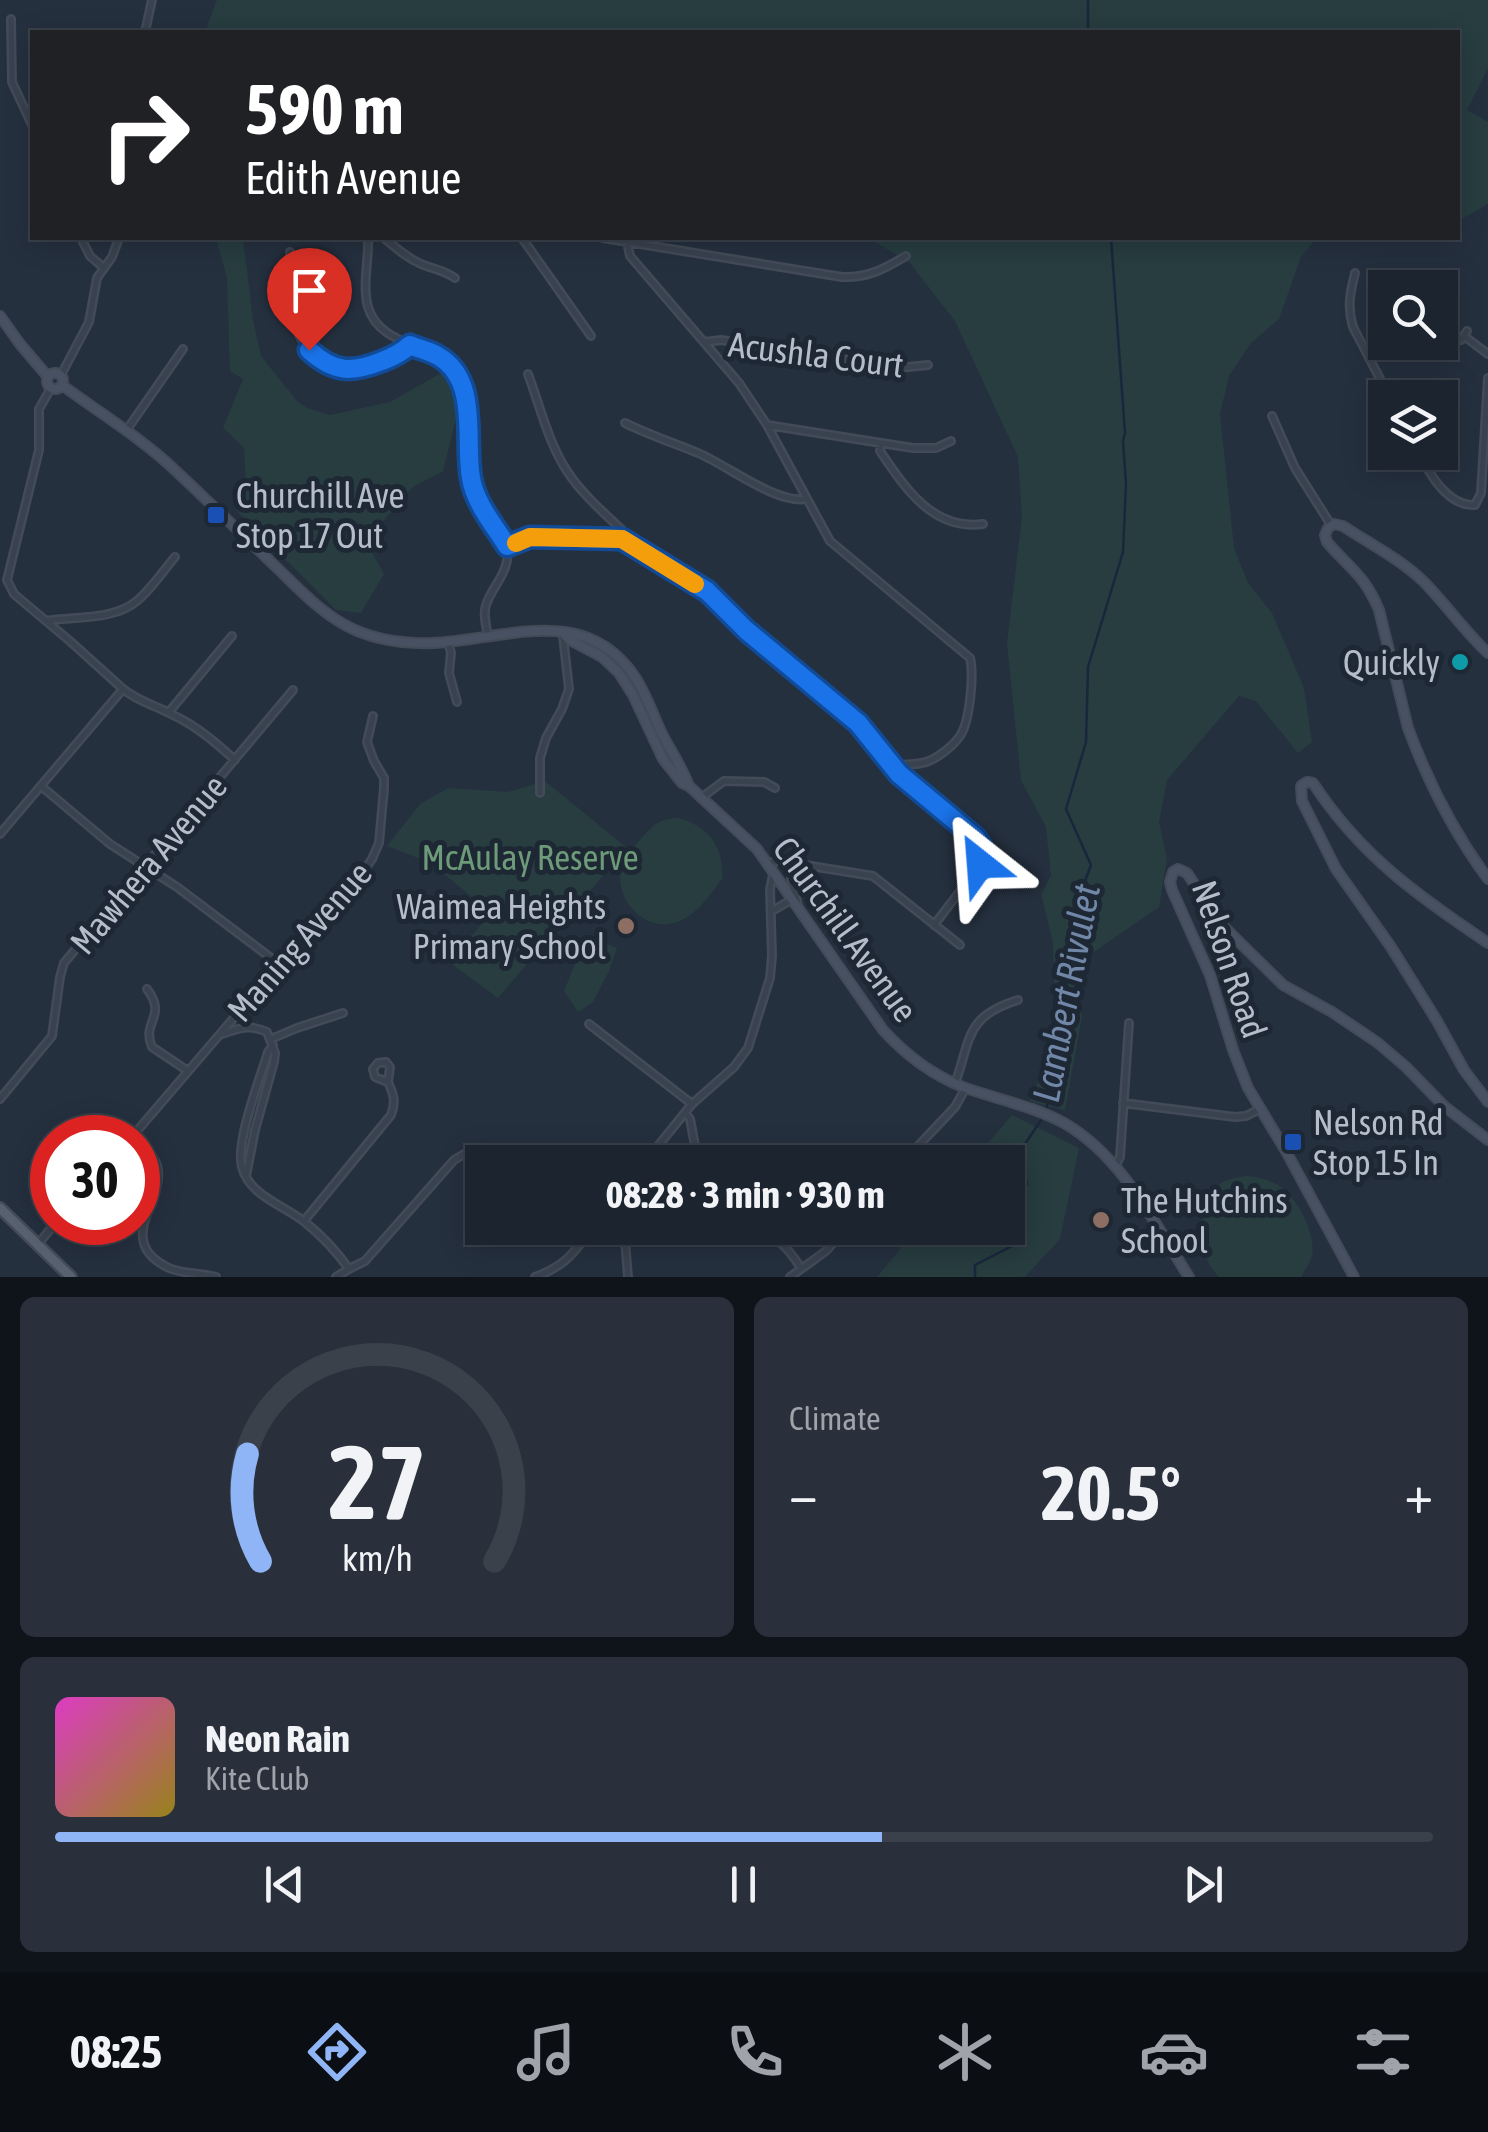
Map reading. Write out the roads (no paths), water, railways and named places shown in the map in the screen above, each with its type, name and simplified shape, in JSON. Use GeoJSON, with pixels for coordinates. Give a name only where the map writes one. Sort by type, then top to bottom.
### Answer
{"type":"FeatureCollection","features":[{"type":"Feature","properties":{"kind":"main road"},"geometry":{"type":"LineString","coordinates":[[0,1208],[30,1237]]}},
{"type":"Feature","properties":{"kind":"main road"},"geometry":{"type":"LineString","coordinates":[[38,1245],[72,1277]]}},
{"type":"Feature","properties":{"kind":"street"},"geometry":{"type":"LineString","coordinates":[[145,30],[152,0]]}},
{"type":"Feature","properties":{"kind":"street"},"geometry":{"type":"LineString","coordinates":[[11,19],[12,82],[30,121]]}},
{"type":"Feature","properties":{"kind":"street"},"geometry":{"type":"LineString","coordinates":[[83,240],[90,256],[104,268]]}},
{"type":"Feature","properties":{"kind":"street"},"geometry":{"type":"LineString","coordinates":[[51,388],[58,388],[90,322],[97,278],[118,240]]}},
{"type":"Feature","properties":{"kind":"street"},"geometry":{"type":"LineString","coordinates":[[368,240],[366,292],[369,310],[377,324],[388,334],[439,356],[461,381],[470,478],[475,494],[507,546],[506,564],[486,606],[488,636]]}},
{"type":"Feature","properties":{"kind":"street"},"geometry":{"type":"LineString","coordinates":[[387,240],[408,257],[454,278]]}},
{"type":"Feature","properties":{"kind":"street"},"geometry":{"type":"LineString","coordinates":[[523,240],[591,336]]}},
{"type":"Feature","properties":{"kind":"street"},"geometry":{"type":"LineString","coordinates":[[615,240],[854,278],[878,273],[906,256]]}},
{"type":"Feature","properties":{"kind":"street"},"geometry":{"type":"LineString","coordinates":[[627,242],[630,256],[739,382],[837,548],[970,658],[967,719],[959,738],[921,764],[891,766]]}},
{"type":"Feature","properties":{"kind":"street"},"geometry":{"type":"LineString","coordinates":[[290,252],[299,335],[317,358],[329,366],[354,370],[400,354],[410,345]]}},
{"type":"Feature","properties":{"kind":"street"},"geometry":{"type":"LineString","coordinates":[[1355,273],[1348,297],[1353,327],[1381,380]]}},
{"type":"Feature","properties":{"kind":"street"},"geometry":{"type":"LineString","coordinates":[[0,316],[48,376],[51,388]]}},
{"type":"Feature","properties":{"kind":"street"},"geometry":{"type":"LineString","coordinates":[[1464,336],[1488,354]]}},
{"type":"Feature","properties":{"kind":"street","name":"Acushla Court"},"geometry":{"type":"LineString","coordinates":[[705,342],[721,340],[898,368],[928,365]]}},
{"type":"Feature","properties":{"kind":"street"},"geometry":{"type":"LineString","coordinates":[[126,430],[182,350]]}},
{"type":"Feature","properties":{"kind":"street"},"geometry":{"type":"LineString","coordinates":[[48,376],[53,373],[61,380]]}},
{"type":"Feature","properties":{"kind":"street"},"geometry":{"type":"LineString","coordinates":[[528,374],[566,470],[622,530],[622,539]]}},
{"type":"Feature","properties":{"kind":"street"},"geometry":{"type":"LineString","coordinates":[[1429,470],[1439,486],[1462,504],[1475,505],[1479,500],[1485,479],[1488,378]]}},
{"type":"Feature","properties":{"kind":"street","name":"Churchill Avenue"},"geometry":{"type":"LineString","coordinates":[[61,380],[176,470],[291,581],[347,627],[376,638],[406,643],[448,642],[531,630],[584,635],[611,651],[641,688],[688,786],[752,845],[882,1030],[904,1052],[955,1084],[1052,1117],[1076,1130],[1129,1184],[1188,1277]]}},
{"type":"Feature","properties":{"kind":"street"},"geometry":{"type":"LineString","coordinates":[[51,388],[39,409],[37,463],[8,580],[14,594],[123,689],[195,726],[235,760]]}},
{"type":"Feature","properties":{"kind":"street"},"geometry":{"type":"LineString","coordinates":[[1272,416],[1294,468],[1330,525]]}},
{"type":"Feature","properties":{"kind":"street"},"geometry":{"type":"LineString","coordinates":[[625,423],[701,454],[794,501],[806,499]]}},
{"type":"Feature","properties":{"kind":"street"},"geometry":{"type":"LineString","coordinates":[[767,426],[926,449],[951,441]]}},
{"type":"Feature","properties":{"kind":"street"},"geometry":{"type":"LineString","coordinates":[[881,444],[880,451],[908,491],[936,515],[963,525],[984,524]]}},
{"type":"Feature","properties":{"kind":"street"},"geometry":{"type":"LineString","coordinates":[[1330,525],[1343,526],[1419,578],[1488,653]]}},
{"type":"Feature","properties":{"kind":"street"},"geometry":{"type":"LineString","coordinates":[[1330,525],[1326,533],[1328,542],[1361,575],[1379,610],[1408,728],[1420,756],[1454,828],[1488,879]]}},
{"type":"Feature","properties":{"kind":"street"},"geometry":{"type":"LineString","coordinates":[[507,546],[530,537],[622,539],[719,600],[746,630],[858,723],[891,766],[981,846],[980,864],[934,925]]}},
{"type":"Feature","properties":{"kind":"street"},"geometry":{"type":"LineString","coordinates":[[46,621],[114,613],[126,608],[147,591],[175,557]]}},
{"type":"Feature","properties":{"kind":"street"},"geometry":{"type":"LineString","coordinates":[[540,793],[540,758],[568,689],[563,633]]}},
{"type":"Feature","properties":{"kind":"street"},"geometry":{"type":"LineString","coordinates":[[169,712],[232,636]]}},
{"type":"Feature","properties":{"kind":"street"},"geometry":{"type":"LineString","coordinates":[[448,642],[449,673],[457,702]]}},
{"type":"Feature","properties":{"kind":"street"},"geometry":{"type":"LineString","coordinates":[[0,834],[123,689]]}},
{"type":"Feature","properties":{"kind":"street","name":"Mawhera Avenue"},"geometry":{"type":"LineString","coordinates":[[0,1099],[52,1036],[64,963],[293,690]]}},
{"type":"Feature","properties":{"kind":"street","name":"Maning Avenue"},"geometry":{"type":"LineString","coordinates":[[151,1115],[372,860],[379,842],[384,778],[367,742],[373,716]]}},
{"type":"Feature","properties":{"kind":"street"},"geometry":{"type":"LineString","coordinates":[[701,798],[724,781],[764,782],[776,788]]}},
{"type":"Feature","properties":{"kind":"street"},"geometry":{"type":"LineString","coordinates":[[1488,943],[1376,860],[1345,828],[1313,783],[1300,786],[1306,811],[1336,869],[1391,947],[1464,1070],[1488,1102]]}},
{"type":"Feature","properties":{"kind":"street"},"geometry":{"type":"LineString","coordinates":[[41,786],[110,844],[177,887],[280,964]]}},
{"type":"Feature","properties":{"kind":"street"},"geometry":{"type":"LineString","coordinates":[[767,864],[780,861],[873,876],[960,946]]}},
{"type":"Feature","properties":{"kind":"street"},"geometry":{"type":"LineString","coordinates":[[797,864],[790,878],[799,911]]}},
{"type":"Feature","properties":{"kind":"street","name":"Nelson Road"},"geometry":{"type":"LineString","coordinates":[[1354,1277],[1239,1066],[1210,975],[1172,890],[1171,875],[1178,869],[1184,870],[1219,922],[1283,985],[1378,1043],[1444,1106],[1488,1140]]}},
{"type":"Feature","properties":{"kind":"street"},"geometry":{"type":"LineString","coordinates":[[659,1145],[692,1104],[734,1067],[748,1048],[770,978],[770,889],[774,874]]}},
{"type":"Feature","properties":{"kind":"street"},"geometry":{"type":"LineString","coordinates":[[771,912],[791,900]]}},
{"type":"Feature","properties":{"kind":"street"},"geometry":{"type":"LineString","coordinates":[[147,989],[156,1000],[157,1009],[148,1032],[149,1042],[188,1071]]}},
{"type":"Feature","properties":{"kind":"street"},"geometry":{"type":"LineString","coordinates":[[955,1084],[967,1042],[982,1018],[1018,1000]]}},
{"type":"Feature","properties":{"kind":"street"},"geometry":{"type":"LineString","coordinates":[[342,1013],[297,1028],[272,1042],[247,1122],[241,1162],[256,1189],[304,1221],[349,1269]]}},
{"type":"Feature","properties":{"kind":"street"},"geometry":{"type":"LineString","coordinates":[[1115,1167],[1120,1155],[1129,1022]]}},
{"type":"Feature","properties":{"kind":"street"},"geometry":{"type":"LineString","coordinates":[[589,1024],[692,1104]]}},
{"type":"Feature","properties":{"kind":"street"},"geometry":{"type":"LineString","coordinates":[[219,1035],[243,1026],[257,1027],[268,1032],[272,1042]]}},
{"type":"Feature","properties":{"kind":"street"},"geometry":{"type":"LineString","coordinates":[[304,1221],[391,1115],[394,1096],[388,1082]]}},
{"type":"Feature","properties":{"kind":"street"},"geometry":{"type":"LineString","coordinates":[[918,1145],[955,1107],[965,1088]]}},
{"type":"Feature","properties":{"kind":"street"},"geometry":{"type":"LineString","coordinates":[[1123,1103],[1235,1117],[1260,1109]]}},
{"type":"Feature","properties":{"kind":"street"},"geometry":{"type":"LineString","coordinates":[[685,1113],[695,1145]]}},
{"type":"Feature","properties":{"kind":"street"},"geometry":{"type":"LineString","coordinates":[[336,1277],[365,1261],[454,1160],[465,1154]]}},
{"type":"Feature","properties":{"kind":"street"},"geometry":{"type":"LineString","coordinates":[[146,1245],[162,1264],[174,1270],[216,1277]]}},
{"type":"Feature","properties":{"kind":"street"},"geometry":{"type":"LineString","coordinates":[[536,1277],[558,1268],[580,1245]]}},
{"type":"Feature","properties":{"kind":"street"},"geometry":{"type":"LineString","coordinates":[[625,1245],[628,1277]]}},
{"type":"Feature","properties":{"kind":"street"},"geometry":{"type":"LineString","coordinates":[[782,1245],[801,1268]]}},
{"type":"Feature","properties":{"kind":"street"},"geometry":{"type":"LineString","coordinates":[[790,1277],[831,1245]]}},
{"type":"Feature","properties":{"kind":"waterway","name":"Lambert Rivulet"},"geometry":{"type":"LineString","coordinates":[[1088,0],[1088,30]]}},
{"type":"Feature","properties":{"kind":"waterway","name":"Lambert Rivulet"},"geometry":{"type":"LineString","coordinates":[[1046,1110],[1067,1013],[1063,967],[1091,865],[1066,809],[1086,742],[1088,667],[1123,552],[1125,433],[1111,240]]}},
{"type":"Feature","properties":{"kind":"waterway","name":"Lambert Rivulet"},"geometry":{"type":"LineString","coordinates":[[1024,1145],[1043,1117]]}},
{"type":"Feature","properties":{"kind":"waterway","name":"Lambert Rivulet"},"geometry":{"type":"LineString","coordinates":[[1025,1176],[1025,1186]]}},
{"type":"Feature","properties":{"kind":"waterway","name":"Lambert Rivulet"},"geometry":{"type":"LineString","coordinates":[[975,1277],[975,1265],[1014,1245]]}},
{"type":"Feature","properties":{"kind":"place","name":"Churchill Ave Stop 17 Out"},"geometry":{"type":"Point","coordinates":[216,515]}},
{"type":"Feature","properties":{"kind":"place","name":"Quickly"},"geometry":{"type":"Point","coordinates":[1460,662]}},
{"type":"Feature","properties":{"kind":"place","name":"Waimea Heights Primary School"},"geometry":{"type":"Point","coordinates":[626,926]}},
{"type":"Feature","properties":{"kind":"place","name":"Nelson Rd Stop 15 In"},"geometry":{"type":"Point","coordinates":[1293,1142]}},
{"type":"Feature","properties":{"kind":"place","name":"The Hutchins School"},"geometry":{"type":"Point","coordinates":[1101,1220]}},
{"type":"Feature","properties":{"kind":"park label","name":"McAulay Reserve"},"geometry":{"type":"Point","coordinates":[530,857]}}]}
